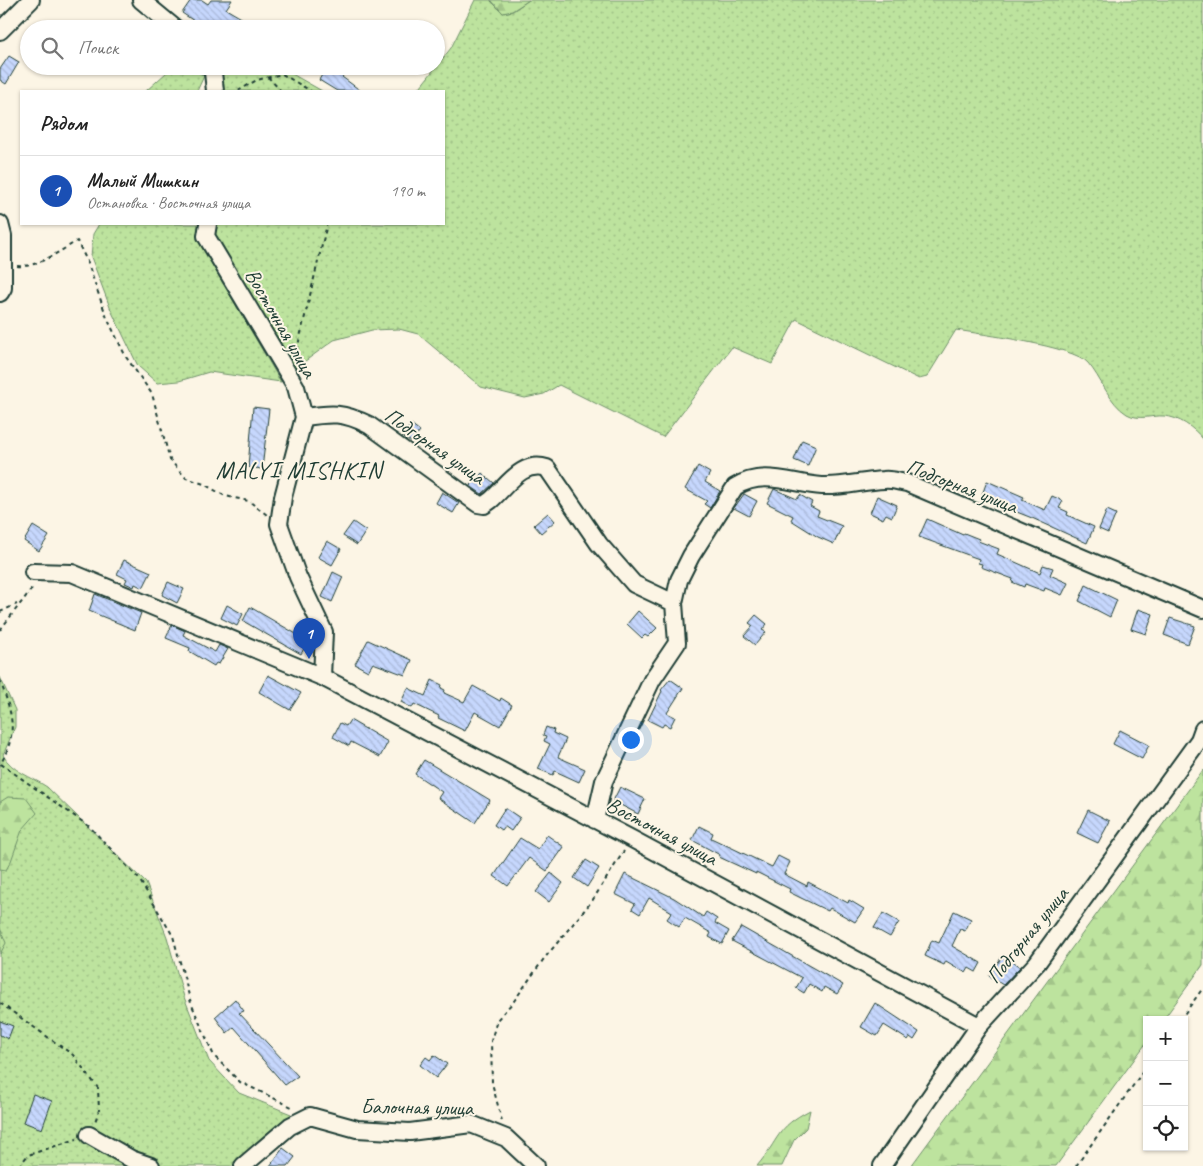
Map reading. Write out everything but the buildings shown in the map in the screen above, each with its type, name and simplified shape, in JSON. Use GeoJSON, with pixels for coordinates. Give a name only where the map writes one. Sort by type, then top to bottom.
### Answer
{"type":"FeatureCollection","features":[{"type":"Feature","properties":{"kind":"street"},"geometry":{"type":"LineString","coordinates":[[0,30],[31,0]]}},
{"type":"Feature","properties":{"kind":"street"},"geometry":{"type":"LineString","coordinates":[[141,0],[165,20]]}},
{"type":"Feature","properties":{"kind":"street"},"geometry":{"type":"LineString","coordinates":[[212,75],[215,90]]}},
{"type":"Feature","properties":{"kind":"street"},"geometry":{"type":"LineString","coordinates":[[0,224],[3,236],[3,288],[0,293]]}},
{"type":"Feature","properties":{"kind":"street","name":"Восточная улица"},"geometry":{"type":"LineString","coordinates":[[208,225],[206,236],[296,387],[304,417],[283,497],[279,524],[298,577],[324,632],[322,677]]}},
{"type":"Feature","properties":{"kind":"street","name":"Подгорная улица"},"geometry":{"type":"LineString","coordinates":[[304,417],[329,414],[350,415],[356,418],[369,425],[478,504],[484,505],[527,467],[537,465],[547,468],[599,544],[634,584],[674,603]]}},
{"type":"Feature","properties":{"kind":"street","name":"Подгорная улица"},"geometry":{"type":"LineString","coordinates":[[595,820],[604,781],[652,680],[676,644],[678,629],[674,603],[678,580],[735,487],[746,480],[758,478],[791,480],[821,486],[885,480],[907,483],[1203,609]]}},
{"type":"Feature","properties":{"kind":"street","name":"Восточная улица"},"geometry":{"type":"LineString","coordinates":[[40,572],[72,573],[322,677],[632,839],[979,1026]]}},
{"type":"Feature","properties":{"kind":"street","name":"Подгорная улица"},"geometry":{"type":"LineString","coordinates":[[882,1166],[979,1026],[1037,963],[1199,740],[1203,729]]}},
{"type":"Feature","properties":{"kind":"street"},"geometry":{"type":"LineString","coordinates":[[243,1166],[290,1126],[310,1116]]}},
{"type":"Feature","properties":{"kind":"street","name":"Балочная улица"},"geometry":{"type":"LineString","coordinates":[[310,1116],[357,1129],[410,1132],[471,1124],[506,1138],[536,1166]]}},
{"type":"Feature","properties":{"kind":"street"},"geometry":{"type":"LineString","coordinates":[[90,1135],[131,1159],[151,1166]]}},
{"type":"Feature","properties":{"kind":"path"},"geometry":{"type":"LineString","coordinates":[[240,90],[257,80],[277,75]]}},
{"type":"Feature","properties":{"kind":"path"},"geometry":{"type":"LineString","coordinates":[[284,75],[308,90]]}},
{"type":"Feature","properties":{"kind":"path"},"geometry":{"type":"LineString","coordinates":[[268,77],[280,90]]}},
{"type":"Feature","properties":{"kind":"path"},"geometry":{"type":"LineString","coordinates":[[290,377],[327,225]]}},
{"type":"Feature","properties":{"kind":"path"},"geometry":{"type":"LineString","coordinates":[[3,265],[24,267],[51,256],[77,241],[87,261],[107,318],[126,357],[152,394],[170,460],[186,478],[204,484],[225,496],[249,501],[279,524]]}},
{"type":"Feature","properties":{"kind":"path"},"geometry":{"type":"LineString","coordinates":[[0,630],[40,572]]}},
{"type":"Feature","properties":{"kind":"path"},"geometry":{"type":"LineString","coordinates":[[0,612],[19,603]]}},
{"type":"Feature","properties":{"kind":"path"},"geometry":{"type":"LineString","coordinates":[[0,680],[10,709],[13,737],[0,764],[90,827],[139,879],[173,936],[191,1003],[214,1056],[240,1082],[310,1116]]}},
{"type":"Feature","properties":{"kind":"path"},"geometry":{"type":"LineString","coordinates":[[506,1138],[492,1083],[491,1041],[497,1020],[592,901],[632,839]]}},
{"type":"Feature","properties":{"kind":"path"},"geometry":{"type":"LineString","coordinates":[[1183,1016],[1203,988]]}},
{"type":"Feature","properties":{"kind":"path"},"geometry":{"type":"LineString","coordinates":[[0,1003],[73,1055],[98,1088],[99,1110],[90,1135],[28,1155],[19,1166]]}},
{"type":"Feature","properties":{"kind":"path"},"geometry":{"type":"LineString","coordinates":[[1076,1166],[1143,1072]]}},
{"type":"Feature","properties":{"kind":"green space"},"geometry":{"type":"Polygon","coordinates":[[[475,0],[490,0],[503,13],[513,11],[529,0],[1203,0],[1203,439],[1191,427],[1175,418],[1164,416],[1136,417],[1127,414],[1110,397],[1088,363],[1079,357],[1046,346],[956,330],[927,377],[919,379],[796,319],[772,364],[732,347],[663,437],[559,385],[544,394],[525,398],[481,387],[418,334],[399,329],[372,330],[334,340],[293,370],[214,236],[211,225],[445,225],[445,90],[418,90],[430,75],[445,75],[445,56],[451,48],[475,0]]]}},
{"type":"Feature","properties":{"kind":"green space"},"geometry":{"type":"Polygon","coordinates":[[[491,0],[529,0],[512,11],[503,13],[491,0]]]}},
{"type":"Feature","properties":{"kind":"green space"},"geometry":{"type":"Polygon","coordinates":[[[164,75],[204,76],[197,90],[147,90],[164,75]]]}},
{"type":"Feature","properties":{"kind":"green space"},"geometry":{"type":"Polygon","coordinates":[[[217,75],[294,75],[320,90],[220,90],[217,75]]]}},
{"type":"Feature","properties":{"kind":"green space"},"geometry":{"type":"Polygon","coordinates":[[[98,225],[200,225],[202,239],[210,261],[281,382],[209,372],[179,381],[157,383],[138,366],[111,310],[91,257],[93,234],[98,225]]]}},
{"type":"Feature","properties":{"kind":"green space"},"geometry":{"type":"Polygon","coordinates":[[[0,677],[15,710],[15,727],[3,755],[7,761],[16,770],[47,787],[146,883],[167,937],[184,997],[209,1061],[239,1093],[291,1114],[302,1126],[250,1166],[0,1166],[0,677]]]}},
{"type":"Feature","properties":{"kind":"green space"},"geometry":{"type":"Polygon","coordinates":[[[1203,770],[1203,965],[1166,1016],[1143,1016],[1143,1047],[1056,1166],[911,1166],[1203,770]]]}},
{"type":"Feature","properties":{"kind":"green space"},"geometry":{"type":"Polygon","coordinates":[[[8,797],[26,798],[37,813],[22,830],[6,870],[0,869],[0,802],[8,797]]]}},
{"type":"Feature","properties":{"kind":"green space"},"geometry":{"type":"Polygon","coordinates":[[[0,928],[6,943],[0,954],[0,928]]]}},
{"type":"Feature","properties":{"kind":"green space"},"geometry":{"type":"Polygon","coordinates":[[[810,1110],[806,1128],[794,1140],[782,1166],[757,1166],[784,1129],[799,1116],[810,1110]]]}},
{"type":"Feature","properties":{"kind":"place","name":"Малый Мишкин"},"geometry":{"type":"Point","coordinates":[309,659]}},
{"type":"Feature","properties":{"kind":"district","name":"MALYI MISHKIN"},"geometry":{"type":"Point","coordinates":[299,470]}}]}
